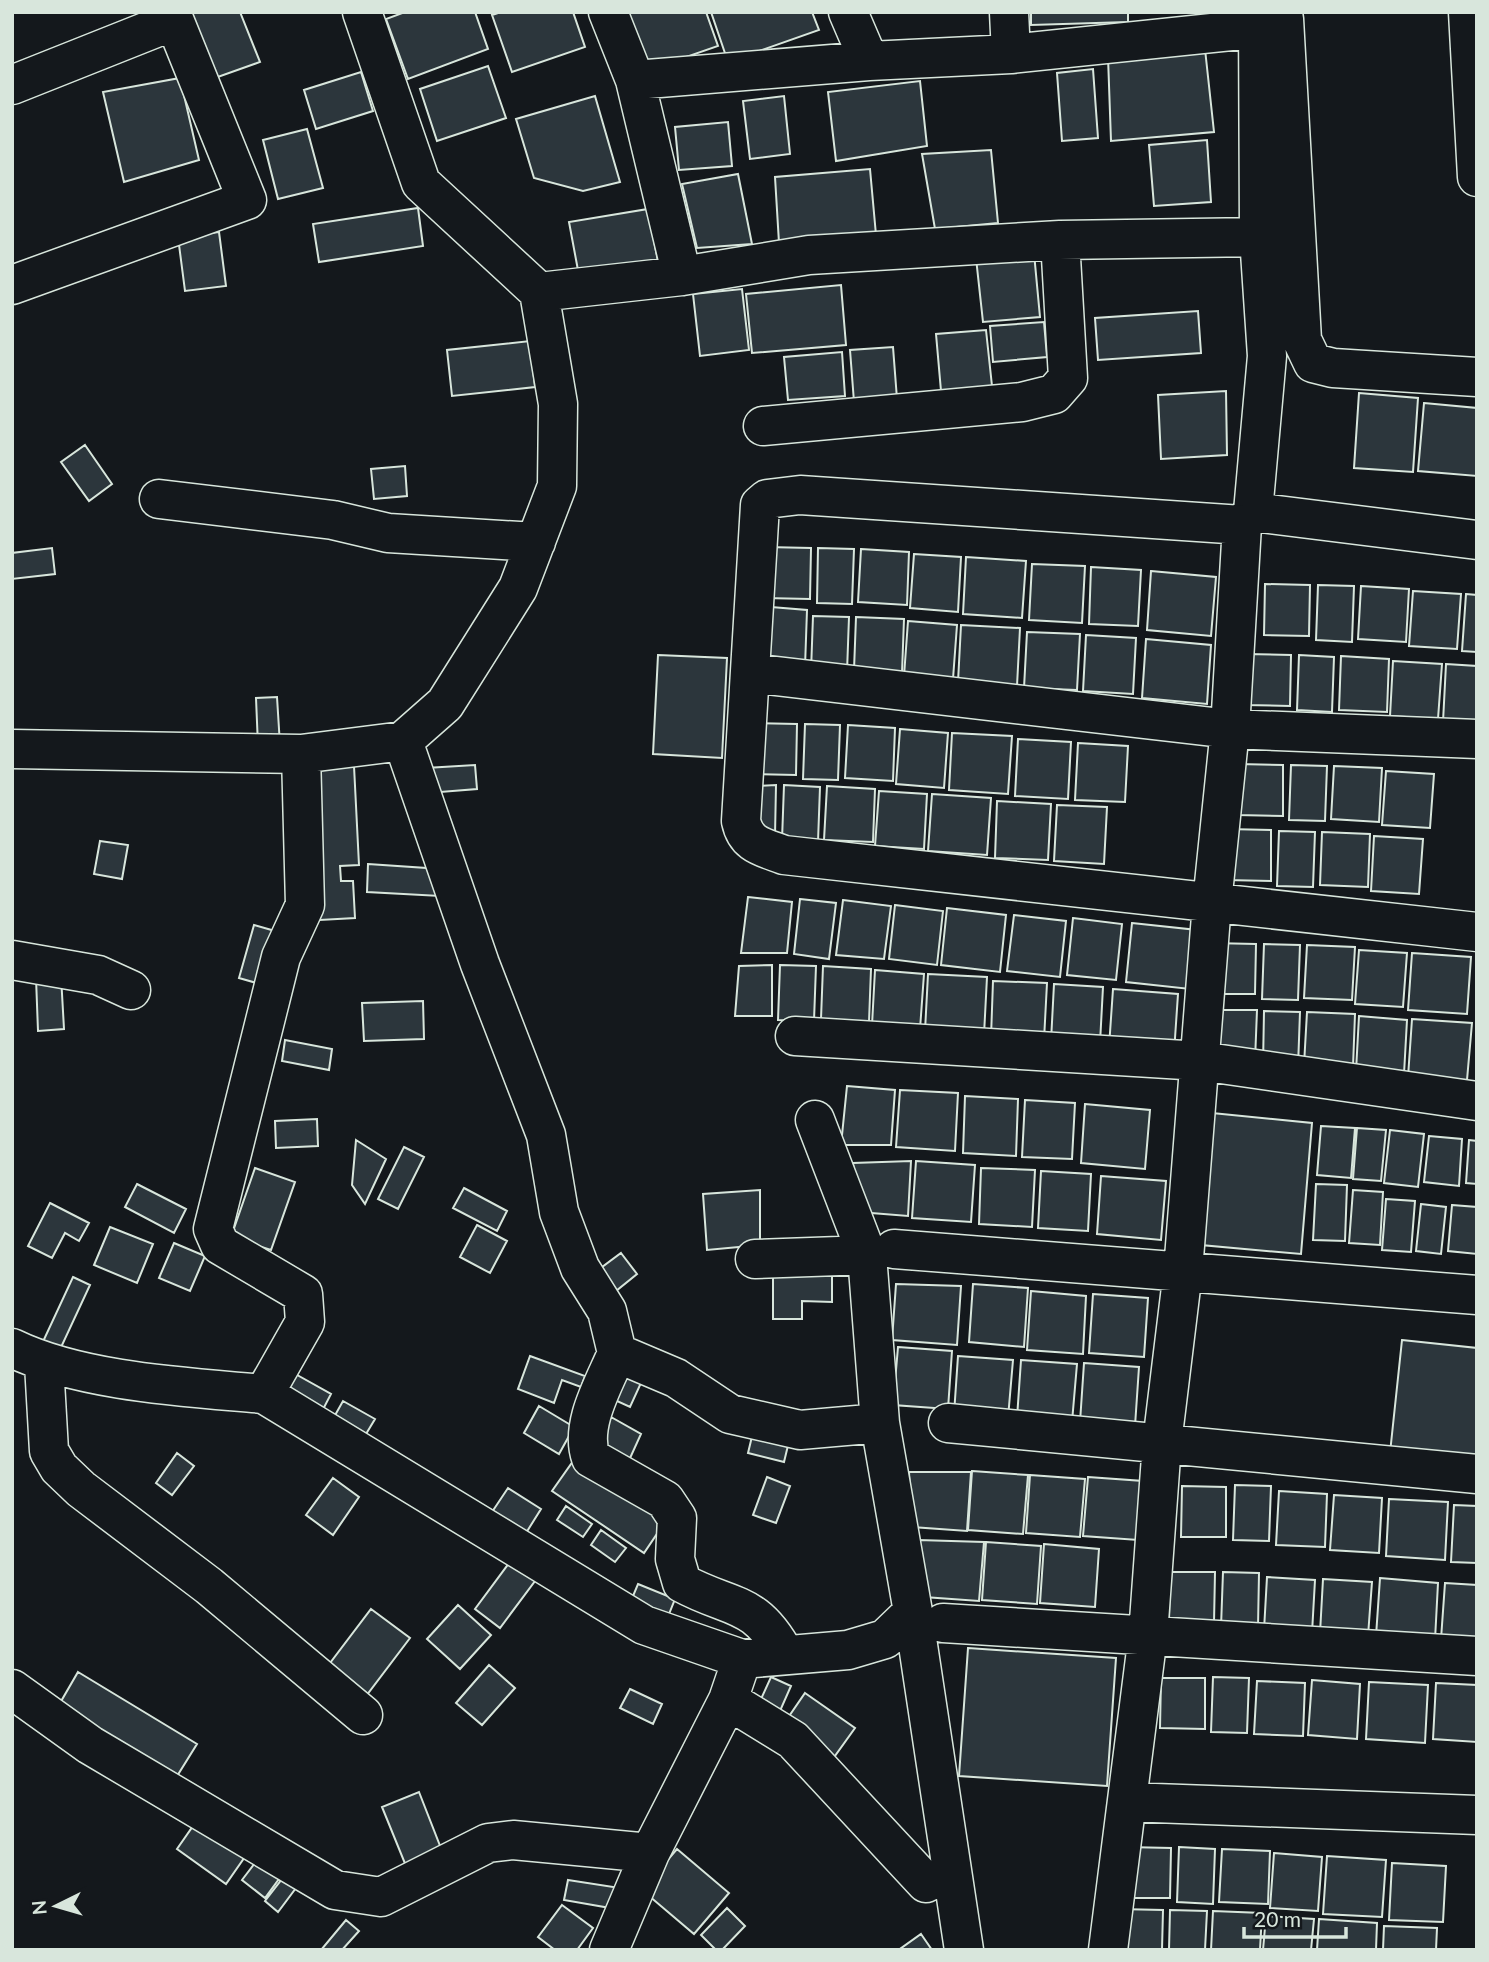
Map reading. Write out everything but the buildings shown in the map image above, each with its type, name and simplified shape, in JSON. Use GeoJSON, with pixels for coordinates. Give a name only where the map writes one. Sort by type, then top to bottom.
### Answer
{"type":"FeatureCollection","features":[{"type":"Feature","properties":{"kind":"street"},"geometry":{"type":"LineString","coordinates":[[12,749],[301,754],[403,741],[445,704],[518,588],[557,486],[558,404],[539,292],[421,183],[362,12]]}},
{"type":"Feature","properties":{"kind":"street"},"geometry":{"type":"LineString","coordinates":[[608,12],[635,80],[682,276]]}},
{"type":"Feature","properties":{"kind":"street"},"geometry":{"type":"LineString","coordinates":[[848,12],[869,61]]}},
{"type":"Feature","properties":{"kind":"street"},"geometry":{"type":"LineString","coordinates":[[1009,12],[1011,54]]}},
{"type":"Feature","properties":{"kind":"street"},"geometry":{"type":"LineString","coordinates":[[12,85],[172,17],[247,200],[12,285]]}},
{"type":"Feature","properties":{"kind":"street"},"geometry":{"type":"LineString","coordinates":[[1471,17],[1477,177]]}},
{"type":"Feature","properties":{"kind":"street"},"geometry":{"type":"LineString","coordinates":[[635,80],[869,61],[1011,54],[1267,18]]}},
{"type":"Feature","properties":{"kind":"street"},"geometry":{"type":"LineString","coordinates":[[1108,1950],[1148,1635],[1162,1443],[1183,1271],[1212,903],[1248,519],[1267,356],[1259,237],[1267,18]]}},
{"type":"Feature","properties":{"kind":"street"},"geometry":{"type":"LineString","coordinates":[[1267,18],[1302,340],[1306,355],[1312,363],[1333,368],[1477,377]]}},
{"type":"Feature","properties":{"kind":"street"},"geometry":{"type":"LineString","coordinates":[[539,292],[682,276],[809,255],[1060,240],[1259,237]]}},
{"type":"Feature","properties":{"kind":"street"},"geometry":{"type":"LineString","coordinates":[[763,426],[1023,402],[1054,394],[1068,378],[1060,240]]}},
{"type":"Feature","properties":{"kind":"street"},"geometry":{"type":"LineString","coordinates":[[1477,540],[1248,519],[800,495],[767,499],[760,505],[741,821],[749,842],[784,855],[1477,932]]}},
{"type":"Feature","properties":{"kind":"street"},"geometry":{"type":"LineString","coordinates":[[159,499],[332,520],[388,533],[536,542]]}},
{"type":"Feature","properties":{"kind":"street"},"geometry":{"type":"LineString","coordinates":[[750,673],[1230,729],[1477,739]]}},
{"type":"Feature","properties":{"kind":"street"},"geometry":{"type":"LineString","coordinates":[[403,741],[480,964],[546,1135],[559,1212],[580,1268],[607,1311],[617,1353],[590,1422],[586,1444],[591,1458],[666,1500],[677,1518],[675,1559],[682,1583],[702,1594],[748,1610],[772,1630],[785,1656]]}},
{"type":"Feature","properties":{"kind":"street"},"geometry":{"type":"LineString","coordinates":[[264,1394],[306,1322],[303,1294],[220,1245],[213,1229],[281,957],[305,905],[301,754]]}},
{"type":"Feature","properties":{"kind":"street"},"geometry":{"type":"LineString","coordinates":[[12,960],[97,975],[131,990]]}},
{"type":"Feature","properties":{"kind":"street"},"geometry":{"type":"LineString","coordinates":[[795,1036],[1200,1061],[1477,1101]]}},
{"type":"Feature","properties":{"kind":"street"},"geometry":{"type":"LineString","coordinates":[[816,1119],[881,1252],[880,1423],[928,1618],[964,1950]]}},
{"type":"Feature","properties":{"kind":"street"},"geometry":{"type":"LineString","coordinates":[[755,1259],[881,1252],[1183,1271],[1477,1295]]}},
{"type":"Feature","properties":{"kind":"street"},"geometry":{"type":"LineString","coordinates":[[617,1353],[676,1378],[730,1414],[800,1430],[880,1423]]}},
{"type":"Feature","properties":{"kind":"street"},"geometry":{"type":"LineString","coordinates":[[363,1715],[209,1586],[81,1489],[59,1468],[49,1451],[28,1356],[182,1387],[264,1394],[644,1626],[742,1659],[848,1650],[885,1639],[928,1618],[1477,1656]]}},
{"type":"Feature","properties":{"kind":"street"},"geometry":{"type":"LineString","coordinates":[[948,1423],[1477,1474]]}},
{"type":"Feature","properties":{"kind":"street"},"geometry":{"type":"LineString","coordinates":[[609,1950],[650,1853],[728,1700],[742,1659]]}},
{"type":"Feature","properties":{"kind":"street"},"geometry":{"type":"LineString","coordinates":[[12,1689],[90,1745],[335,1890],[381,1897],[488,1843],[513,1840],[650,1853]]}},
{"type":"Feature","properties":{"kind":"street"},"geometry":{"type":"LineString","coordinates":[[728,1700],[793,1740],[926,1883]]}},
{"type":"Feature","properties":{"kind":"street"},"geometry":{"type":"LineString","coordinates":[[1127,1802],[1477,1815]]}}]}
